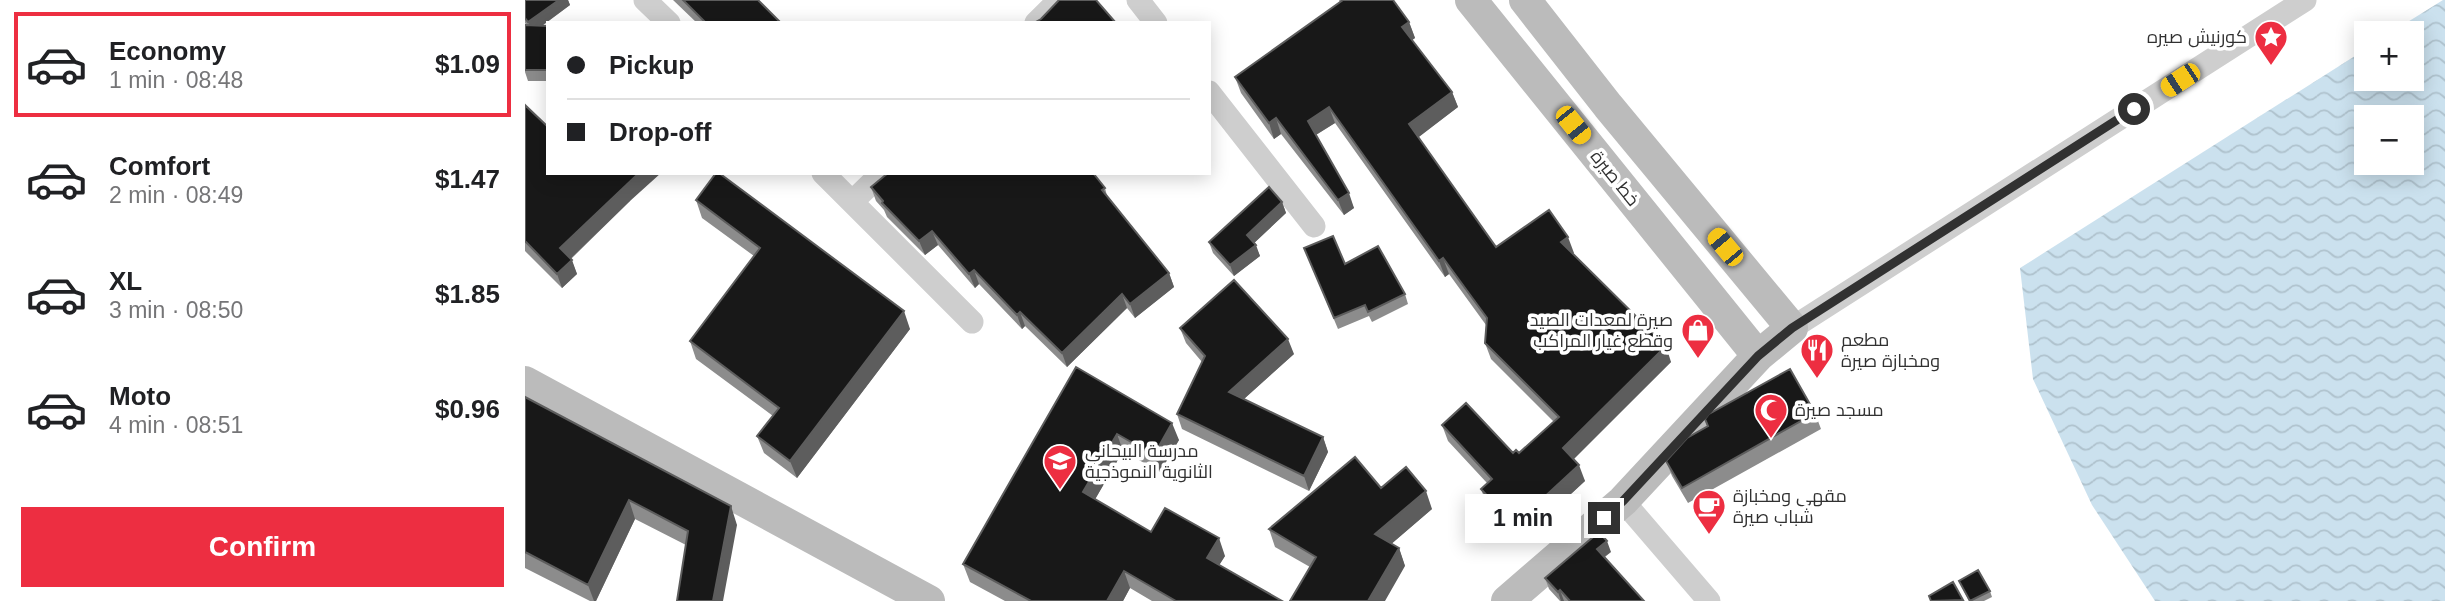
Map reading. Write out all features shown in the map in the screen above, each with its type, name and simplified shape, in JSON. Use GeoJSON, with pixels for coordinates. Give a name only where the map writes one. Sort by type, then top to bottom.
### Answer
{"type":"FeatureCollection","features":[{"type":"Feature","properties":{"kind":"street"},"geometry":{"type":"LineString","coordinates":[[645,0],[667,21]]}},
{"type":"Feature","properties":{"kind":"street"},"geometry":{"type":"LineString","coordinates":[[1038,21],[1059,0]]}},
{"type":"Feature","properties":{"kind":"street"},"geometry":{"type":"LineString","coordinates":[[1138,0],[1154,21]]}},
{"type":"Feature","properties":{"kind":"street","name":"خط صيرة"},"geometry":{"type":"LineString","coordinates":[[1471,0],[1758,356]]}},
{"type":"Feature","properties":{"kind":"street"},"geometry":{"type":"LineString","coordinates":[[1525,0],[1608,106],[1792,328]]}},
{"type":"Feature","properties":{"kind":"street"},"geometry":{"type":"LineString","coordinates":[[1507,601],[1623,501],[1758,356],[1792,328],[2305,0]]}},
{"type":"Feature","properties":{"kind":"street"},"geometry":{"type":"LineString","coordinates":[[1211,95],[1314,226]]}},
{"type":"Feature","properties":{"kind":"street"},"geometry":{"type":"LineString","coordinates":[[825,175],[972,322]]}},
{"type":"Feature","properties":{"kind":"street"},"geometry":{"type":"LineString","coordinates":[[852,202],[880,175]]}},
{"type":"Feature","properties":{"kind":"street"},"geometry":{"type":"LineString","coordinates":[[525,382],[929,601]]}},
{"type":"Feature","properties":{"kind":"street"},"geometry":{"type":"LineString","coordinates":[[1623,501],[1709,601]]}},
{"type":"Feature","properties":{"kind":"water"},"geometry":{"type":"Polygon","coordinates":[[[2445,0],[2445,601],[2155,601],[2092,505],[2033,379],[2020,268],[2354,57],[2354,91],[2424,91],[2424,21],[2409,21],[2445,0]]]}},
{"type":"Feature","properties":{"kind":"building"},"geometry":{"type":"Polygon","coordinates":[[[525,0],[559,0],[528,22],[525,18],[525,0]]]}},
{"type":"Feature","properties":{"kind":"building"},"geometry":{"type":"Polygon","coordinates":[[[683,0],[758,0],[779,21],[704,21],[683,0]]]}},
{"type":"Feature","properties":{"kind":"building"},"geometry":{"type":"Polygon","coordinates":[[[1059,0],[1096,0],[1114,21],[1038,21],[1059,0]]]}},
{"type":"Feature","properties":{"kind":"building"},"geometry":{"type":"Polygon","coordinates":[[[1343,0],[1393,0],[1409,22],[1402,27],[1452,92],[1409,124],[1496,247],[1549,210],[1568,237],[1561,242],[1666,346],[1563,448],[1579,465],[1514,525],[1481,489],[1492,479],[1442,425],[1466,403],[1513,453],[1516,450],[1519,453],[1559,417],[1485,343],[1487,318],[1443,258],[1439,261],[1329,107],[1308,121],[1349,193],[1338,200],[1276,118],[1269,123],[1235,77],[1343,0]]]}},
{"type":"Feature","properties":{"kind":"building"},"geometry":{"type":"Polygon","coordinates":[[[525,25],[546,26],[546,70],[525,70],[525,25]]]}},
{"type":"Feature","properties":{"kind":"building"},"geometry":{"type":"Polygon","coordinates":[[[525,105],[546,125],[546,175],[637,175],[560,248],[572,260],[557,274],[525,241],[525,105]]]}},
{"type":"Feature","properties":{"kind":"building"},"geometry":{"type":"Polygon","coordinates":[[[715,175],[722,175],[904,311],[790,461],[757,436],[779,408],[690,341],[760,248],[696,200],[715,175]]]}},
{"type":"Feature","properties":{"kind":"building"},"geometry":{"type":"Polygon","coordinates":[[[886,175],[1095,175],[1105,188],[1102,190],[1169,273],[1130,304],[1122,294],[1062,353],[1020,312],[1017,315],[974,270],[969,274],[932,231],[919,241],[882,203],[871,187],[886,175]]]}},
{"type":"Feature","properties":{"kind":"building"},"geometry":{"type":"Polygon","coordinates":[[[1269,187],[1282,202],[1247,235],[1256,245],[1230,265],[1209,242],[1269,187]]]}},
{"type":"Feature","properties":{"kind":"building"},"geometry":{"type":"Polygon","coordinates":[[[1333,236],[1345,264],[1378,246],[1405,294],[1368,312],[1365,305],[1334,318],[1304,248],[1333,236]]]}},
{"type":"Feature","properties":{"kind":"building"},"geometry":{"type":"Polygon","coordinates":[[[1234,280],[1288,339],[1229,392],[1323,437],[1304,476],[1177,414],[1205,356],[1180,328],[1234,280]]]}},
{"type":"Feature","properties":{"kind":"building"},"geometry":{"type":"Polygon","coordinates":[[[1076,367],[1172,423],[1154,455],[1117,434],[1083,492],[1151,532],[1165,508],[1219,538],[1207,558],[1282,601],[1176,601],[1124,571],[1107,601],[1031,601],[963,564],[1076,367]]]}},
{"type":"Feature","properties":{"kind":"building"},"geometry":{"type":"Polygon","coordinates":[[[1790,369],[1815,413],[1682,488],[1666,461],[1687,438],[1708,426],[1705,419],[1709,414],[1790,369]]]}},
{"type":"Feature","properties":{"kind":"building"},"geometry":{"type":"Polygon","coordinates":[[[525,397],[731,506],[713,601],[677,601],[688,531],[629,500],[588,585],[525,552],[525,397]]]}},
{"type":"Feature","properties":{"kind":"building"},"geometry":{"type":"Polygon","coordinates":[[[1355,457],[1381,488],[1406,467],[1426,491],[1375,534],[1399,548],[1368,601],[1290,601],[1316,557],[1269,529],[1355,457]]]}},
{"type":"Feature","properties":{"kind":"building"},"geometry":{"type":"Polygon","coordinates":[[[1599,532],[1607,541],[1597,549],[1644,601],[1570,601],[1545,578],[1599,532]]]}},
{"type":"Feature","properties":{"kind":"building"},"geometry":{"type":"Polygon","coordinates":[[[1978,570],[1990,591],[1970,601],[1959,581],[1978,570]]]}},
{"type":"Feature","properties":{"kind":"building"},"geometry":{"type":"Polygon","coordinates":[[[1953,582],[1963,600],[1931,601],[1929,596],[1953,582]]]}},
{"type":"Feature","properties":{"kind":"place","name":"كورنيش صيره"},"geometry":{"type":"Point","coordinates":[2271,67]}},
{"type":"Feature","properties":{"kind":"place","name":"صيرة لمعدات الصيد وقطع غيار المراكب"},"geometry":{"type":"Point","coordinates":[1698,360]}},
{"type":"Feature","properties":{"kind":"place","name":"مطعم ومخبازة صيرة"},"geometry":{"type":"Point","coordinates":[1817,380]}},
{"type":"Feature","properties":{"kind":"place","name":"مسجد صيرة"},"geometry":{"type":"Point","coordinates":[1771,440]}},
{"type":"Feature","properties":{"kind":"place","name":"مدرسة البيحاني الثانوية النموذجية"},"geometry":{"type":"Point","coordinates":[1060,491]}},
{"type":"Feature","properties":{"kind":"place","name":"مقهى ومخبازة شباب صيرة"},"geometry":{"type":"Point","coordinates":[1709,536]}},
{"type":"Feature","properties":{"kind":"route"},"geometry":{"type":"LineString","coordinates":[[1604,518],[1758,356],[1792,328],[2134,109]]}}]}
